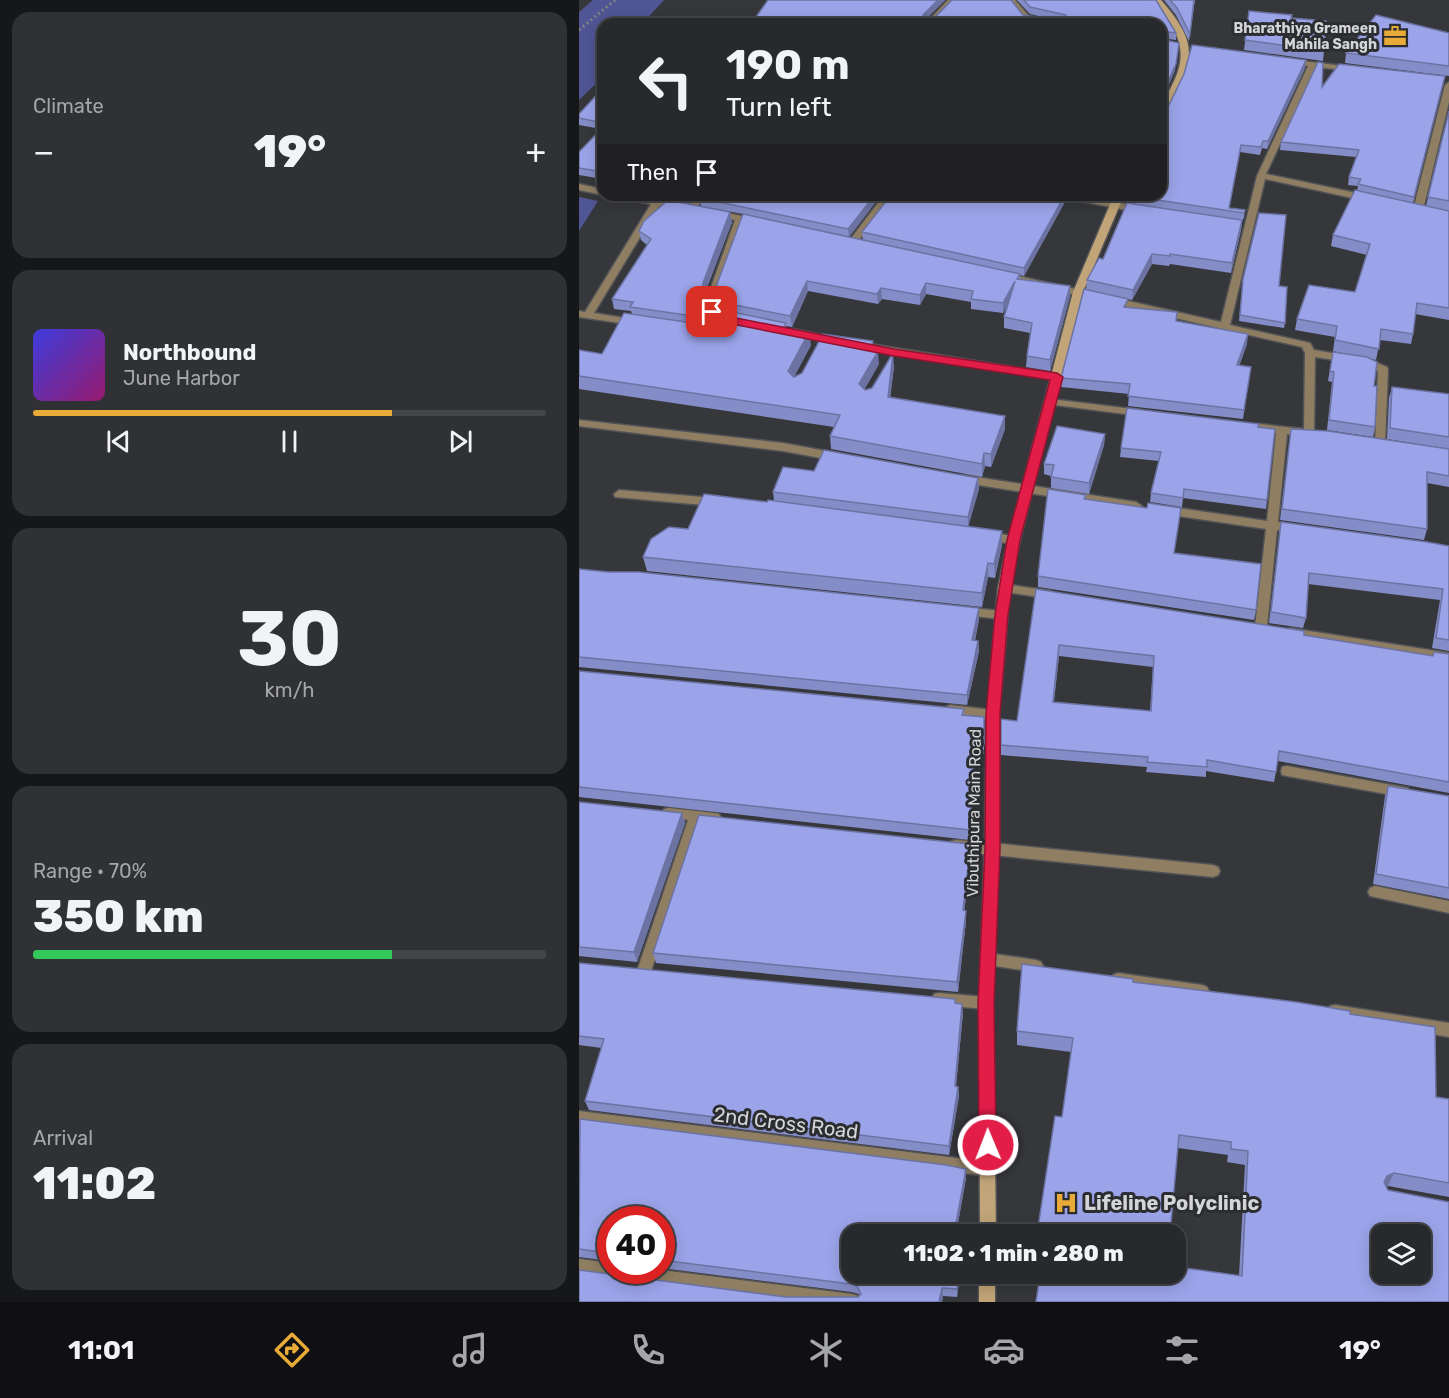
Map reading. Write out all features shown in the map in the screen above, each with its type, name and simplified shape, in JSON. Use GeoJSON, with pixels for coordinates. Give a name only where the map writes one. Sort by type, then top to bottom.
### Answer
{"type":"FeatureCollection","features":[{"type":"Feature","properties":{"kind":"street"},"geometry":{"type":"LineString","coordinates":[[935,18],[952,0]]}},
{"type":"Feature","properties":{"kind":"street"},"geometry":{"type":"LineString","coordinates":[[1011,0],[1022,18]]}},
{"type":"Feature","properties":{"kind":"street"},"geometry":{"type":"LineString","coordinates":[[1157,0],[1175,22],[1184,46],[1185,66],[1167,101]]}},
{"type":"Feature","properties":{"kind":"street"},"geometry":{"type":"LineString","coordinates":[[1173,44],[1196,47]]}},
{"type":"Feature","properties":{"kind":"street"},"geometry":{"type":"LineString","coordinates":[[1278,59],[1360,70]]}},
{"type":"Feature","properties":{"kind":"street"},"geometry":{"type":"LineString","coordinates":[[1225,326],[1261,176],[1313,64]]}},
{"type":"Feature","properties":{"kind":"street"},"geometry":{"type":"LineString","coordinates":[[1439,79],[1449,80]]}},
{"type":"Feature","properties":{"kind":"street"},"geometry":{"type":"LineString","coordinates":[[1418,210],[1449,85]]}},
{"type":"Feature","properties":{"kind":"street"},"geometry":{"type":"LineString","coordinates":[[1261,176],[1373,200]]}},
{"type":"Feature","properties":{"kind":"street"},"geometry":{"type":"LineString","coordinates":[[579,187],[597,191]]}},
{"type":"Feature","properties":{"kind":"street"},"geometry":{"type":"LineString","coordinates":[[652,201],[762,223]]}},
{"type":"Feature","properties":{"kind":"street"},"geometry":{"type":"LineString","coordinates":[[691,209],[697,201]]}},
{"type":"Feature","properties":{"kind":"street"},"geometry":{"type":"LineString","coordinates":[[852,243],[884,201]]}},
{"type":"Feature","properties":{"kind":"street","name":"Vibuthipura Main Road"},"geometry":{"type":"LineString","coordinates":[[988,1224],[986,1003],[992,849],[993,714],[1004,588],[1026,490],[1051,402],[1078,292],[1117,201]]}},
{"type":"Feature","properties":{"kind":"street"},"geometry":{"type":"LineString","coordinates":[[1120,201],[1148,211]]}},
{"type":"Feature","properties":{"kind":"street"},"geometry":{"type":"LineString","coordinates":[[643,324],[583,315],[657,202]]}},
{"type":"Feature","properties":{"kind":"street"},"geometry":{"type":"LineString","coordinates":[[1407,207],[1428,212]]}},
{"type":"Feature","properties":{"kind":"street"},"geometry":{"type":"LineString","coordinates":[[740,218],[712,294],[712,312],[713,320],[741,322]]}},
{"type":"Feature","properties":{"kind":"street"},"geometry":{"type":"LineString","coordinates":[[1238,225],[1249,226]]}},
{"type":"Feature","properties":{"kind":"street"},"geometry":{"type":"LineString","coordinates":[[841,240],[863,245]]}},
{"type":"Feature","properties":{"kind":"street"},"geometry":{"type":"LineString","coordinates":[[999,275],[1306,345],[1309,353],[1314,434],[1247,426]]}},
{"type":"Feature","properties":{"kind":"street"},"geometry":{"type":"LineString","coordinates":[[787,331],[819,343],[891,357],[1057,377]]}},
{"type":"Feature","properties":{"kind":"street"},"geometry":{"type":"LineString","coordinates":[[1309,353],[1368,362],[1383,369],[1381,444]]}},
{"type":"Feature","properties":{"kind":"street"},"geometry":{"type":"LineString","coordinates":[[1051,402],[1155,415]]}},
{"type":"Feature","properties":{"kind":"street"},"geometry":{"type":"LineString","coordinates":[[579,423],[783,447],[853,460]]}},
{"type":"Feature","properties":{"kind":"street"},"geometry":{"type":"LineString","coordinates":[[1282,430],[1272,526],[1255,626],[1449,658]]}},
{"type":"Feature","properties":{"kind":"street"},"geometry":{"type":"LineString","coordinates":[[957,478],[1307,531]]}},
{"type":"Feature","properties":{"kind":"street"},"geometry":{"type":"LineString","coordinates":[[619,494],[722,503]]}},
{"type":"Feature","properties":{"kind":"street"},"geometry":{"type":"LineString","coordinates":[[979,536],[1014,540]]}},
{"type":"Feature","properties":{"kind":"street"},"geometry":{"type":"LineString","coordinates":[[1004,588],[1063,597]]}},
{"type":"Feature","properties":{"kind":"street"},"geometry":{"type":"LineString","coordinates":[[954,610],[1001,615]]}},
{"type":"Feature","properties":{"kind":"street"},"geometry":{"type":"LineString","coordinates":[[934,709],[993,714]]}},
{"type":"Feature","properties":{"kind":"street"},"geometry":{"type":"LineString","coordinates":[[1287,771],[1414,794]]}},
{"type":"Feature","properties":{"kind":"street"},"geometry":{"type":"LineString","coordinates":[[650,811],[730,820]]}},
{"type":"Feature","properties":{"kind":"street"},"geometry":{"type":"LineString","coordinates":[[624,970],[650,972],[696,816]]}},
{"type":"Feature","properties":{"kind":"street"},"geometry":{"type":"LineString","coordinates":[[946,845],[1213,871]]}},
{"type":"Feature","properties":{"kind":"street"},"geometry":{"type":"LineString","coordinates":[[1374,892],[1449,907]]}},
{"type":"Feature","properties":{"kind":"street"},"geometry":{"type":"LineString","coordinates":[[988,959],[1047,968]]}},
{"type":"Feature","properties":{"kind":"street"},"geometry":{"type":"LineString","coordinates":[[1106,977],[1212,993]]}},
{"type":"Feature","properties":{"kind":"street"},"geometry":{"type":"LineString","coordinates":[[927,998],[986,1003]]}},
{"type":"Feature","properties":{"kind":"street"},"geometry":{"type":"LineString","coordinates":[[1319,1009],[1449,1030]]}},
{"type":"Feature","properties":{"kind":"street","name":"2nd Cross Road"},"geometry":{"type":"LineString","coordinates":[[579,1118],[988,1169]]}},
{"type":"Feature","properties":{"kind":"street"},"geometry":{"type":"LineString","coordinates":[[579,1267],[852,1302]]}},
{"type":"Feature","properties":{"kind":"street"},"geometry":{"type":"LineString","coordinates":[[987,1284],[987,1302]]}},
{"type":"Feature","properties":{"kind":"path"},"geometry":{"type":"LineString","coordinates":[[579,30],[615,0]]}},
{"type":"Feature","properties":{"kind":"shaded area"},"geometry":{"type":"Polygon","coordinates":[[[593,0],[664,0],[648,18],[597,18],[597,83],[579,100],[579,12],[593,0]]]}},
{"type":"Feature","properties":{"kind":"shaded area"},"geometry":{"type":"Polygon","coordinates":[[[579,197],[598,201],[579,231],[579,197]]]}},
{"type":"Feature","properties":{"kind":"building"},"geometry":{"type":"Polygon","coordinates":[[[768,0],[938,0],[923,15],[923,18],[755,18],[768,0]]]}},
{"type":"Feature","properties":{"kind":"building"},"geometry":{"type":"Polygon","coordinates":[[[952,0],[1011,0],[1023,15],[1041,18],[934,18],[952,0]]]}},
{"type":"Feature","properties":{"kind":"building"},"geometry":{"type":"Polygon","coordinates":[[[1024,0],[1156,0],[1167,18],[1064,18],[1066,15],[1030,7],[1024,0]]]}},
{"type":"Feature","properties":{"kind":"building"},"geometry":{"type":"Polygon","coordinates":[[[1170,0],[1194,0],[1190,34],[1177,8],[1170,0]]]}},
{"type":"Feature","properties":{"kind":"building"},"geometry":{"type":"Polygon","coordinates":[[[1249,11],[1326,21],[1324,51],[1245,40],[1249,11]]]}},
{"type":"Feature","properties":{"kind":"building"},"geometry":{"type":"Polygon","coordinates":[[[1376,15],[1449,33],[1449,66],[1346,53],[1376,15]]]}},
{"type":"Feature","properties":{"kind":"building"},"geometry":{"type":"Polygon","coordinates":[[[1167,18],[1176,33],[1167,32],[1167,18]]]}},
{"type":"Feature","properties":{"kind":"building"},"geometry":{"type":"Polygon","coordinates":[[[1167,40],[1179,43],[1176,64],[1167,84],[1167,40]]]}},
{"type":"Feature","properties":{"kind":"building"},"geometry":{"type":"Polygon","coordinates":[[[1192,45],[1306,60],[1268,141],[1263,141],[1261,147],[1241,145],[1229,208],[1245,210],[1244,213],[1164,201],[1167,201],[1167,107],[1184,74],[1192,45]]]}},
{"type":"Feature","properties":{"kind":"building"},"geometry":{"type":"Polygon","coordinates":[[[1318,62],[1323,63],[1322,87],[1339,64],[1445,76],[1414,197],[1358,184],[1361,179],[1349,177],[1359,150],[1281,142],[1318,62]]]}},
{"type":"Feature","properties":{"kind":"building"},"geometry":{"type":"Polygon","coordinates":[[[597,94],[597,122],[579,118],[579,114],[597,94]]]}},
{"type":"Feature","properties":{"kind":"building"},"geometry":{"type":"Polygon","coordinates":[[[1449,111],[1449,201],[1428,197],[1449,111]]]}},
{"type":"Feature","properties":{"kind":"building"},"geometry":{"type":"Polygon","coordinates":[[[597,133],[597,171],[579,168],[579,152],[597,133]]]}},
{"type":"Feature","properties":{"kind":"building"},"geometry":{"type":"Polygon","coordinates":[[[1355,190],[1449,211],[1449,308],[1417,303],[1413,334],[1381,329],[1379,349],[1335,340],[1337,326],[1297,319],[1309,285],[1355,292],[1370,244],[1333,235],[1355,190]]]}},
{"type":"Feature","properties":{"kind":"building"},"geometry":{"type":"Polygon","coordinates":[[[667,201],[730,212],[703,283],[703,302],[706,306],[686,315],[630,307],[633,302],[612,299],[651,239],[639,231],[644,221],[667,201]]]}},
{"type":"Feature","properties":{"kind":"building"},"geometry":{"type":"Polygon","coordinates":[[[714,201],[870,201],[848,229],[714,201]]]}},
{"type":"Feature","properties":{"kind":"building"},"geometry":{"type":"Polygon","coordinates":[[[886,201],[1062,201],[1024,268],[862,232],[886,201]]]}},
{"type":"Feature","properties":{"kind":"building"},"geometry":{"type":"Polygon","coordinates":[[[1127,203],[1242,220],[1232,263],[1170,254],[1170,256],[1152,254],[1133,290],[1087,280],[1099,258],[1103,259],[1127,203]]]}},
{"type":"Feature","properties":{"kind":"building"},"geometry":{"type":"Polygon","coordinates":[[[1259,213],[1286,215],[1279,286],[1287,287],[1285,323],[1240,315],[1243,279],[1259,213]]]}},
{"type":"Feature","properties":{"kind":"building"},"geometry":{"type":"Polygon","coordinates":[[[743,214],[1020,274],[1017,279],[1070,286],[1050,360],[1027,356],[1032,323],[1004,317],[1015,281],[1003,303],[971,299],[973,291],[926,283],[920,295],[881,288],[877,294],[807,281],[790,316],[720,302],[717,300],[717,284],[743,214]]]}},
{"type":"Feature","properties":{"kind":"building"},"geometry":{"type":"Polygon","coordinates":[[[1084,289],[1128,299],[1124,307],[1177,312],[1176,321],[1248,334],[1237,365],[1251,367],[1244,410],[1128,396],[1130,384],[1061,378],[1084,289]]]}},
{"type":"Feature","properties":{"kind":"building"},"geometry":{"type":"Polygon","coordinates":[[[717,309],[786,323],[783,329],[809,332],[788,371],[794,377],[802,373],[823,334],[873,341],[870,350],[878,351],[859,384],[865,390],[872,388],[893,353],[888,397],[1005,416],[991,454],[984,453],[982,464],[830,436],[840,415],[579,376],[579,350],[602,354],[624,313],[686,322],[703,319],[717,309]]]}},
{"type":"Feature","properties":{"kind":"building"},"geometry":{"type":"Polygon","coordinates":[[[1333,352],[1367,357],[1377,362],[1374,386],[1377,386],[1375,427],[1329,420],[1334,372],[1330,371],[1333,352]]]}},
{"type":"Feature","properties":{"kind":"building"},"geometry":{"type":"Polygon","coordinates":[[[1392,387],[1449,394],[1449,437],[1390,428],[1392,387]]]}},
{"type":"Feature","properties":{"kind":"building"},"geometry":{"type":"Polygon","coordinates":[[[1127,408],[1259,424],[1258,427],[1275,429],[1267,500],[1184,489],[1183,498],[1151,493],[1161,452],[1121,448],[1127,408]]]}},
{"type":"Feature","properties":{"kind":"building"},"geometry":{"type":"Polygon","coordinates":[[[1057,426],[1105,434],[1089,483],[1051,477],[1054,465],[1044,464],[1057,426]]]}},
{"type":"Feature","properties":{"kind":"building"},"geometry":{"type":"Polygon","coordinates":[[[1291,429],[1328,431],[1449,449],[1449,476],[1427,472],[1427,529],[1282,509],[1291,429]]]}},
{"type":"Feature","properties":{"kind":"building"},"geometry":{"type":"Polygon","coordinates":[[[824,450],[978,478],[968,517],[773,492],[783,467],[814,471],[824,450]]]}},
{"type":"Feature","properties":{"kind":"building"},"geometry":{"type":"Polygon","coordinates":[[[1048,489],[1086,495],[1084,499],[1147,508],[1148,503],[1181,508],[1174,553],[1261,564],[1256,610],[1038,576],[1048,489]]]}},
{"type":"Feature","properties":{"kind":"building"},"geometry":{"type":"Polygon","coordinates":[[[704,494],[767,502],[768,500],[1002,531],[994,564],[988,563],[982,593],[643,557],[651,539],[669,527],[688,529],[704,494]]]}},
{"type":"Feature","properties":{"kind":"building"},"geometry":{"type":"Polygon","coordinates":[[[1281,522],[1449,546],[1449,640],[1436,638],[1443,589],[1309,573],[1306,618],[1271,612],[1281,522]]]}},
{"type":"Feature","properties":{"kind":"building"},"geometry":{"type":"Polygon","coordinates":[[[579,569],[639,572],[979,608],[972,640],[978,641],[967,695],[579,657],[579,569]]]}},
{"type":"Feature","properties":{"kind":"building"},"geometry":{"type":"Polygon","coordinates":[[[1036,589],[1304,631],[1304,635],[1433,656],[1434,652],[1449,654],[1449,782],[1279,751],[1276,772],[1207,760],[1207,767],[1147,762],[1148,757],[1001,745],[1001,719],[1017,721],[1036,589]],[[1059,645],[1053,702],[1151,711],[1154,656],[1059,645]]]}},
{"type":"Feature","properties":{"kind":"building"},"geometry":{"type":"Polygon","coordinates":[[[579,671],[964,709],[962,715],[984,717],[984,744],[975,743],[970,830],[579,787],[579,671]]]}},
{"type":"Feature","properties":{"kind":"building"},"geometry":{"type":"Polygon","coordinates":[[[1388,786],[1449,796],[1449,888],[1376,874],[1388,786]]]}},
{"type":"Feature","properties":{"kind":"building"},"geometry":{"type":"Polygon","coordinates":[[[579,802],[682,813],[634,952],[579,947],[579,802]]]}},
{"type":"Feature","properties":{"kind":"building"},"geometry":{"type":"Polygon","coordinates":[[[699,815],[969,844],[963,910],[966,911],[957,982],[653,953],[699,815]]]}},
{"type":"Feature","properties":{"kind":"building"},"geometry":{"type":"Polygon","coordinates":[[[579,963],[955,999],[955,1003],[962,1004],[955,1086],[958,1087],[949,1146],[585,1101],[604,1039],[579,1036],[579,963]]]}},
{"type":"Feature","properties":{"kind":"building"},"geometry":{"type":"Polygon","coordinates":[[[1022,964],[1133,979],[1133,982],[1296,1002],[1350,1011],[1350,1014],[1435,1027],[1436,1097],[1449,1099],[1449,1183],[1394,1173],[1387,1176],[1384,1182],[1388,1190],[1449,1202],[1449,1302],[1036,1302],[1039,1284],[1186,1284],[1186,1268],[1242,1276],[1248,1151],[1231,1149],[1231,1142],[1179,1135],[1171,1224],[1039,1224],[1055,1116],[1062,1117],[1073,1038],[1017,1031],[1022,964]]]}},
{"type":"Feature","properties":{"kind":"building"},"geometry":{"type":"Polygon","coordinates":[[[580,1119],[966,1169],[956,1224],[841,1224],[841,1283],[675,1262],[675,1206],[597,1206],[597,1252],[579,1249],[580,1119]]]}},
{"type":"Feature","properties":{"kind":"building"},"geometry":{"type":"Polygon","coordinates":[[[579,1270],[597,1272],[597,1284],[675,1283],[786,1297],[858,1297],[861,1294],[857,1286],[851,1284],[958,1284],[957,1289],[942,1288],[939,1302],[579,1302],[579,1270]]]}},
{"type":"Feature","properties":{"kind":"place","name":"Bharathiya Grameen Mahila Sangh"},"geometry":{"type":"Point","coordinates":[1395,36]}},
{"type":"Feature","properties":{"kind":"place","name":"Lifeline Polyclinic"},"geometry":{"type":"Point","coordinates":[1066,1203]}},
{"type":"Feature","properties":{"kind":"route"},"geometry":{"type":"LineString","coordinates":[[712,312],[717,317],[894,352],[1057,377],[1014,540],[1001,615],[993,714],[992,849],[986,1003],[988,1145]]}}]}
